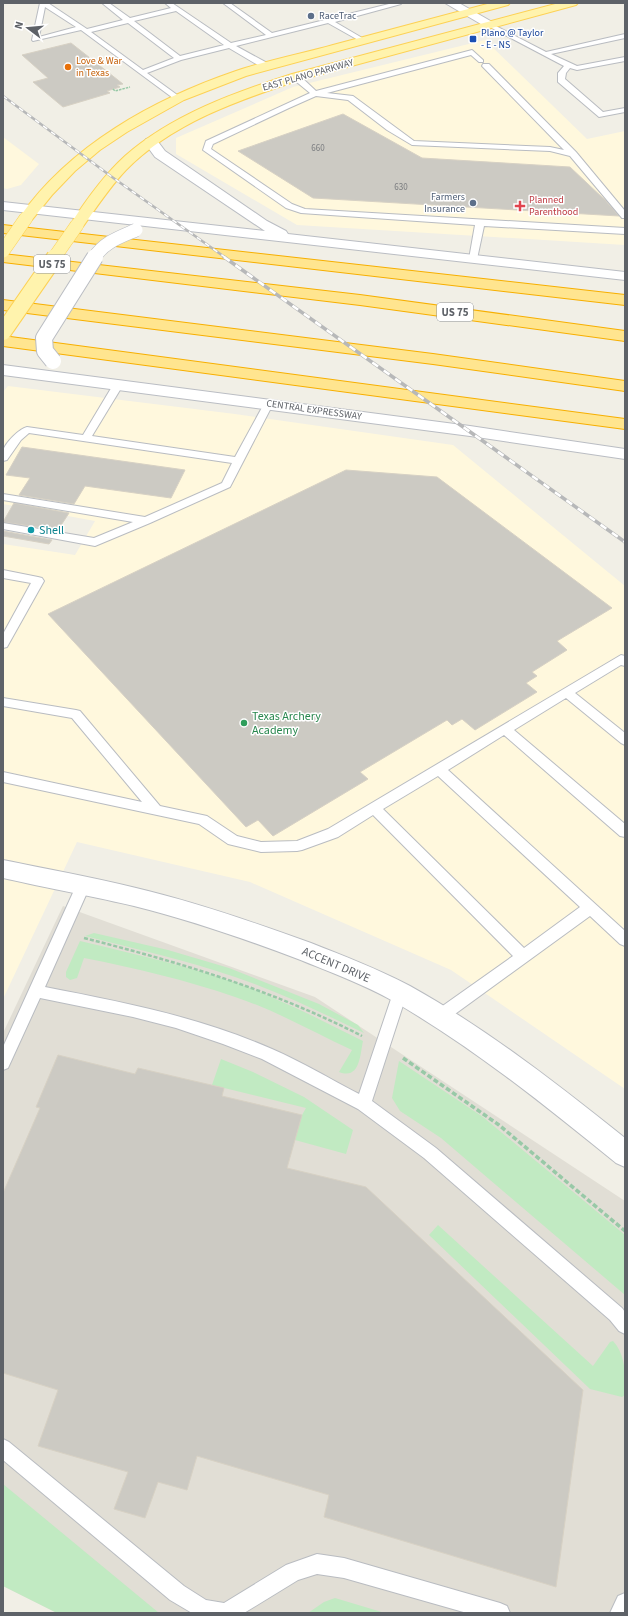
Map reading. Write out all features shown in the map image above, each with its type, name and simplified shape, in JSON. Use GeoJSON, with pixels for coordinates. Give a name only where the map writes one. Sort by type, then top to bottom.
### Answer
{"type":"FeatureCollection","features":[{"type":"Feature","properties":{"kind":"highway"},"geometry":{"type":"LineString","coordinates":[[3,229],[625,300]]}},
{"type":"Feature","properties":{"kind":"highway","name":"US 75"},"geometry":{"type":"LineString","coordinates":[[3,258],[353,299],[625,336]]}},
{"type":"Feature","properties":{"kind":"highway"},"geometry":{"type":"LineString","coordinates":[[610,298],[625,296]]}},
{"type":"Feature","properties":{"kind":"highway"},"geometry":{"type":"LineString","coordinates":[[3,305],[433,359],[625,386]]}},
{"type":"Feature","properties":{"kind":"highway"},"geometry":{"type":"LineString","coordinates":[[3,341],[625,424]]}},
{"type":"Feature","properties":{"kind":"main road"},"geometry":{"type":"LineString","coordinates":[[451,3],[490,25]]}},
{"type":"Feature","properties":{"kind":"main road","name":"EAST PLANO PARKWAY"},"geometry":{"type":"LineString","coordinates":[[3,251],[29,214],[66,172],[102,142],[145,115],[177,99],[212,83],[266,66],[504,3]]}},
{"type":"Feature","properties":{"kind":"main road","name":"EAST PLANO PARKWAY"},"geometry":{"type":"LineString","coordinates":[[3,332],[98,193],[130,159],[151,142],[205,112],[264,87],[296,77],[572,3]]}},
{"type":"Feature","properties":{"kind":"main road"},"geometry":{"type":"LineString","coordinates":[[266,66],[296,77]]}},
{"type":"Feature","properties":{"kind":"main road"},"geometry":{"type":"LineString","coordinates":[[151,142],[160,154],[262,224],[289,239]]}},
{"type":"Feature","properties":{"kind":"main road"},"geometry":{"type":"LineString","coordinates":[[3,206],[29,214],[80,220],[159,224],[625,276]]}},
{"type":"Feature","properties":{"kind":"main road"},"geometry":{"type":"LineString","coordinates":[[112,384],[54,361],[45,351],[44,338],[99,250],[108,243],[136,230],[159,224]]}},
{"type":"Feature","properties":{"kind":"main road","name":"CENTRAL EXPRESSWAY"},"geometry":{"type":"LineString","coordinates":[[3,370],[470,431],[625,454]]}},
{"type":"Feature","properties":{"kind":"main road","name":"ACCENT DRIVE"},"geometry":{"type":"LineString","coordinates":[[3,869],[135,897],[201,915],[272,939],[345,967],[400,993],[465,1032],[522,1072],[625,1154]]}},
{"type":"Feature","properties":{"kind":"lane"},"geometry":{"type":"LineString","coordinates":[[177,9],[128,21],[84,30],[35,40],[44,3],[84,30],[177,99]]}},
{"type":"Feature","properties":{"kind":"lane"},"geometry":{"type":"LineString","coordinates":[[105,3],[179,58]]}},
{"type":"Feature","properties":{"kind":"lane"},"geometry":{"type":"LineString","coordinates":[[168,3],[229,45],[266,66]]}},
{"type":"Feature","properties":{"kind":"lane"},"geometry":{"type":"LineString","coordinates":[[226,3],[271,34]]}},
{"type":"Feature","properties":{"kind":"lane"},"geometry":{"type":"LineString","coordinates":[[142,73],[179,58],[271,34],[330,22],[398,4],[396,3]]}},
{"type":"Feature","properties":{"kind":"lane"},"geometry":{"type":"LineString","coordinates":[[330,22],[362,40]]}},
{"type":"Feature","properties":{"kind":"lane"},"geometry":{"type":"LineString","coordinates":[[490,25],[544,54],[578,68],[625,59]]}},
{"type":"Feature","properties":{"kind":"lane"},"geometry":{"type":"LineString","coordinates":[[544,54],[625,36]]}},
{"type":"Feature","properties":{"kind":"lane"},"geometry":{"type":"LineString","coordinates":[[625,216],[573,154],[472,52],[315,94],[209,143],[207,150],[288,206],[304,211],[625,231]]}},
{"type":"Feature","properties":{"kind":"lane"},"geometry":{"type":"LineString","coordinates":[[568,65],[562,73],[561,80],[602,115],[625,110]]}},
{"type":"Feature","properties":{"kind":"lane"},"geometry":{"type":"LineString","coordinates":[[296,77],[315,94],[350,98],[412,143],[550,149],[573,154]]}},
{"type":"Feature","properties":{"kind":"lane"},"geometry":{"type":"LineString","coordinates":[[473,259],[480,223]]}},
{"type":"Feature","properties":{"kind":"lane"},"geometry":{"type":"LineString","coordinates":[[86,438],[112,384]]}},
{"type":"Feature","properties":{"kind":"lane"},"geometry":{"type":"LineString","coordinates":[[3,526],[95,542],[226,485],[268,404]]}},
{"type":"Feature","properties":{"kind":"lane"},"geometry":{"type":"LineString","coordinates":[[3,458],[17,438],[27,430],[238,461]]}},
{"type":"Feature","properties":{"kind":"lane"},"geometry":{"type":"LineString","coordinates":[[3,497],[146,521]]}},
{"type":"Feature","properties":{"kind":"lane"},"geometry":{"type":"LineString","coordinates":[[3,574],[38,581],[3,644]]}},
{"type":"Feature","properties":{"kind":"lane"},"geometry":{"type":"LineString","coordinates":[[3,777],[202,820],[233,840],[261,847],[297,846],[333,833],[621,659],[625,662]]}},
{"type":"Feature","properties":{"kind":"lane"},"geometry":{"type":"LineString","coordinates":[[566,692],[625,740]]}},
{"type":"Feature","properties":{"kind":"lane"},"geometry":{"type":"LineString","coordinates":[[3,702],[76,714],[156,810]]}},
{"type":"Feature","properties":{"kind":"lane"},"geometry":{"type":"LineString","coordinates":[[505,729],[625,832]]}},
{"type":"Feature","properties":{"kind":"lane"},"geometry":{"type":"LineString","coordinates":[[439,769],[625,940]]}},
{"type":"Feature","properties":{"kind":"lane"},"geometry":{"type":"LineString","coordinates":[[374,808],[523,956]]}},
{"type":"Feature","properties":{"kind":"lane"},"geometry":{"type":"LineString","coordinates":[[3,1062],[83,886]]}},
{"type":"Feature","properties":{"kind":"lane"},"geometry":{"type":"LineString","coordinates":[[439,1017],[590,908]]}},
{"type":"Feature","properties":{"kind":"lane"},"geometry":{"type":"LineString","coordinates":[[35,991],[133,1011],[176,1022],[224,1038],[267,1054],[363,1104],[392,1124],[430,1154],[616,1314],[625,1325]]}},
{"type":"Feature","properties":{"kind":"lane"},"geometry":{"type":"LineString","coordinates":[[363,1104],[400,993]]}},
{"type":"Feature","properties":{"kind":"lane"},"geometry":{"type":"LineString","coordinates":[[3,1448],[176,1593],[203,1609],[226,1613],[293,1572],[317,1564],[344,1568],[500,1613]]}},
{"type":"Feature","properties":{"kind":"lane"},"geometry":{"type":"LineString","coordinates":[[620,1613],[625,1603]]}},
{"type":"Feature","properties":{"kind":"shaded area"},"geometry":{"type":"Polygon","coordinates":[[[485,40],[587,139],[625,131],[625,245],[297,225],[176,154],[176,138],[293,87],[485,40]]]}},
{"type":"Feature","properties":{"kind":"shaded area"},"geometry":{"type":"Polygon","coordinates":[[[3,137],[39,164],[21,185],[7,189],[3,188],[3,137]]]}},
{"type":"Feature","properties":{"kind":"shaded area"},"geometry":{"type":"Polygon","coordinates":[[[8,386],[235,414],[453,445],[625,586],[625,1089],[451,970],[250,882],[77,842],[3,999],[3,544],[75,555],[95,521],[3,504],[3,392],[8,386]]]}},
{"type":"Feature","properties":{"kind":"shaded area"},"geometry":{"type":"Polygon","coordinates":[[[63,906],[315,997],[625,1201],[625,1613],[57,1613],[3,1586],[3,1033],[63,906]]]}},
{"type":"Feature","properties":{"kind":"green space"},"geometry":{"type":"Polygon","coordinates":[[[94,933],[168,950],[229,968],[319,1004],[358,1025],[364,1033],[285,996],[235,977],[179,960],[85,936],[94,933]]]}},
{"type":"Feature","properties":{"kind":"green space"},"geometry":{"type":"Polygon","coordinates":[[[80,941],[202,972],[242,985],[273,998],[363,1041],[358,1065],[351,1072],[346,1074],[339,1072],[352,1050],[265,1008],[198,985],[141,970],[84,958],[77,978],[70,980],[66,977],[66,972],[80,941]]]}},
{"type":"Feature","properties":{"kind":"green space"},"geometry":{"type":"Polygon","coordinates":[[[221,1059],[253,1072],[304,1097],[353,1130],[346,1154],[295,1140],[302,1115],[306,1108],[212,1085],[221,1059]]]}},
{"type":"Feature","properties":{"kind":"green space"},"geometry":{"type":"Polygon","coordinates":[[[399,1061],[483,1117],[625,1235],[625,1295],[441,1138],[400,1111],[392,1098],[399,1061]]]}},
{"type":"Feature","properties":{"kind":"green space"},"geometry":{"type":"Polygon","coordinates":[[[438,1225],[593,1366],[610,1342],[613,1341],[623,1359],[625,1395],[622,1397],[590,1389],[429,1235],[438,1225]]]}},
{"type":"Feature","properties":{"kind":"green space"},"geometry":{"type":"Polygon","coordinates":[[[3,1484],[159,1613],[57,1613],[3,1586],[3,1484]]]}},
{"type":"Feature","properties":{"kind":"green space"},"geometry":{"type":"Polygon","coordinates":[[[335,1598],[385,1613],[308,1613],[324,1602],[335,1598]]]}},
{"type":"Feature","properties":{"kind":"building","name":"Love & War in Texas"},"geometry":{"type":"Polygon","coordinates":[[[71,43],[123,84],[117,85],[120,87],[107,91],[110,93],[63,107],[33,82],[48,78],[22,55],[71,43]]]}},
{"type":"Feature","properties":{"kind":"building"},"geometry":{"type":"Polygon","coordinates":[[[343,114],[422,158],[570,167],[605,200],[619,216],[313,198],[238,151],[343,114]]]}},
{"type":"Feature","properties":{"kind":"building"},"geometry":{"type":"Polygon","coordinates":[[[22,447],[185,470],[171,498],[85,486],[74,504],[19,495],[30,478],[6,475],[22,447]]]}},
{"type":"Feature","properties":{"kind":"building"},"geometry":{"type":"Polygon","coordinates":[[[346,470],[437,477],[612,608],[557,641],[567,650],[532,672],[537,676],[526,683],[537,692],[475,730],[462,719],[452,725],[447,720],[360,772],[368,779],[273,836],[258,820],[246,827],[48,614],[346,470]]]}},
{"type":"Feature","properties":{"kind":"building"},"geometry":{"type":"Polygon","coordinates":[[[14,503],[69,513],[58,530],[3,522],[14,503]]]}},
{"type":"Feature","properties":{"kind":"building"},"geometry":{"type":"Polygon","coordinates":[[[3,531],[52,540],[49,544],[3,536],[3,531]]]}},
{"type":"Feature","properties":{"kind":"building"},"geometry":{"type":"Polygon","coordinates":[[[58,1055],[135,1074],[138,1068],[224,1088],[222,1096],[302,1115],[287,1168],[366,1187],[583,1390],[556,1587],[324,1517],[329,1495],[197,1456],[187,1490],[158,1482],[145,1518],[114,1509],[128,1472],[38,1446],[58,1390],[3,1373],[3,1193],[40,1108],[36,1107],[58,1055]]]}},
{"type":"Feature","properties":{"kind":"railway"},"geometry":{"type":"LineString","coordinates":[[3,96],[112,177],[226,258]]}},
{"type":"Feature","properties":{"kind":"railway"},"geometry":{"type":"LineString","coordinates":[[224,257],[625,542]]}},
{"type":"Feature","properties":{"kind":"place","name":"RaceTrac"},"geometry":{"type":"Point","coordinates":[311,16]}},
{"type":"Feature","properties":{"kind":"place","name":"Plano @ Taylor - E - NS"},"geometry":{"type":"Point","coordinates":[473,39]}},
{"type":"Feature","properties":{"kind":"place","name":"Love & War in Texas"},"geometry":{"type":"Point","coordinates":[68,67]}},
{"type":"Feature","properties":{"kind":"place","name":"Farmers Insurance"},"geometry":{"type":"Point","coordinates":[473,203]}},
{"type":"Feature","properties":{"kind":"place","name":"Planned Parenthood"},"geometry":{"type":"Point","coordinates":[520,206]}},
{"type":"Feature","properties":{"kind":"place","name":"Shell"},"geometry":{"type":"Point","coordinates":[31,530]}},
{"type":"Feature","properties":{"kind":"place","name":"Texas Archery Academy"},"geometry":{"type":"Point","coordinates":[244,723]}}]}
